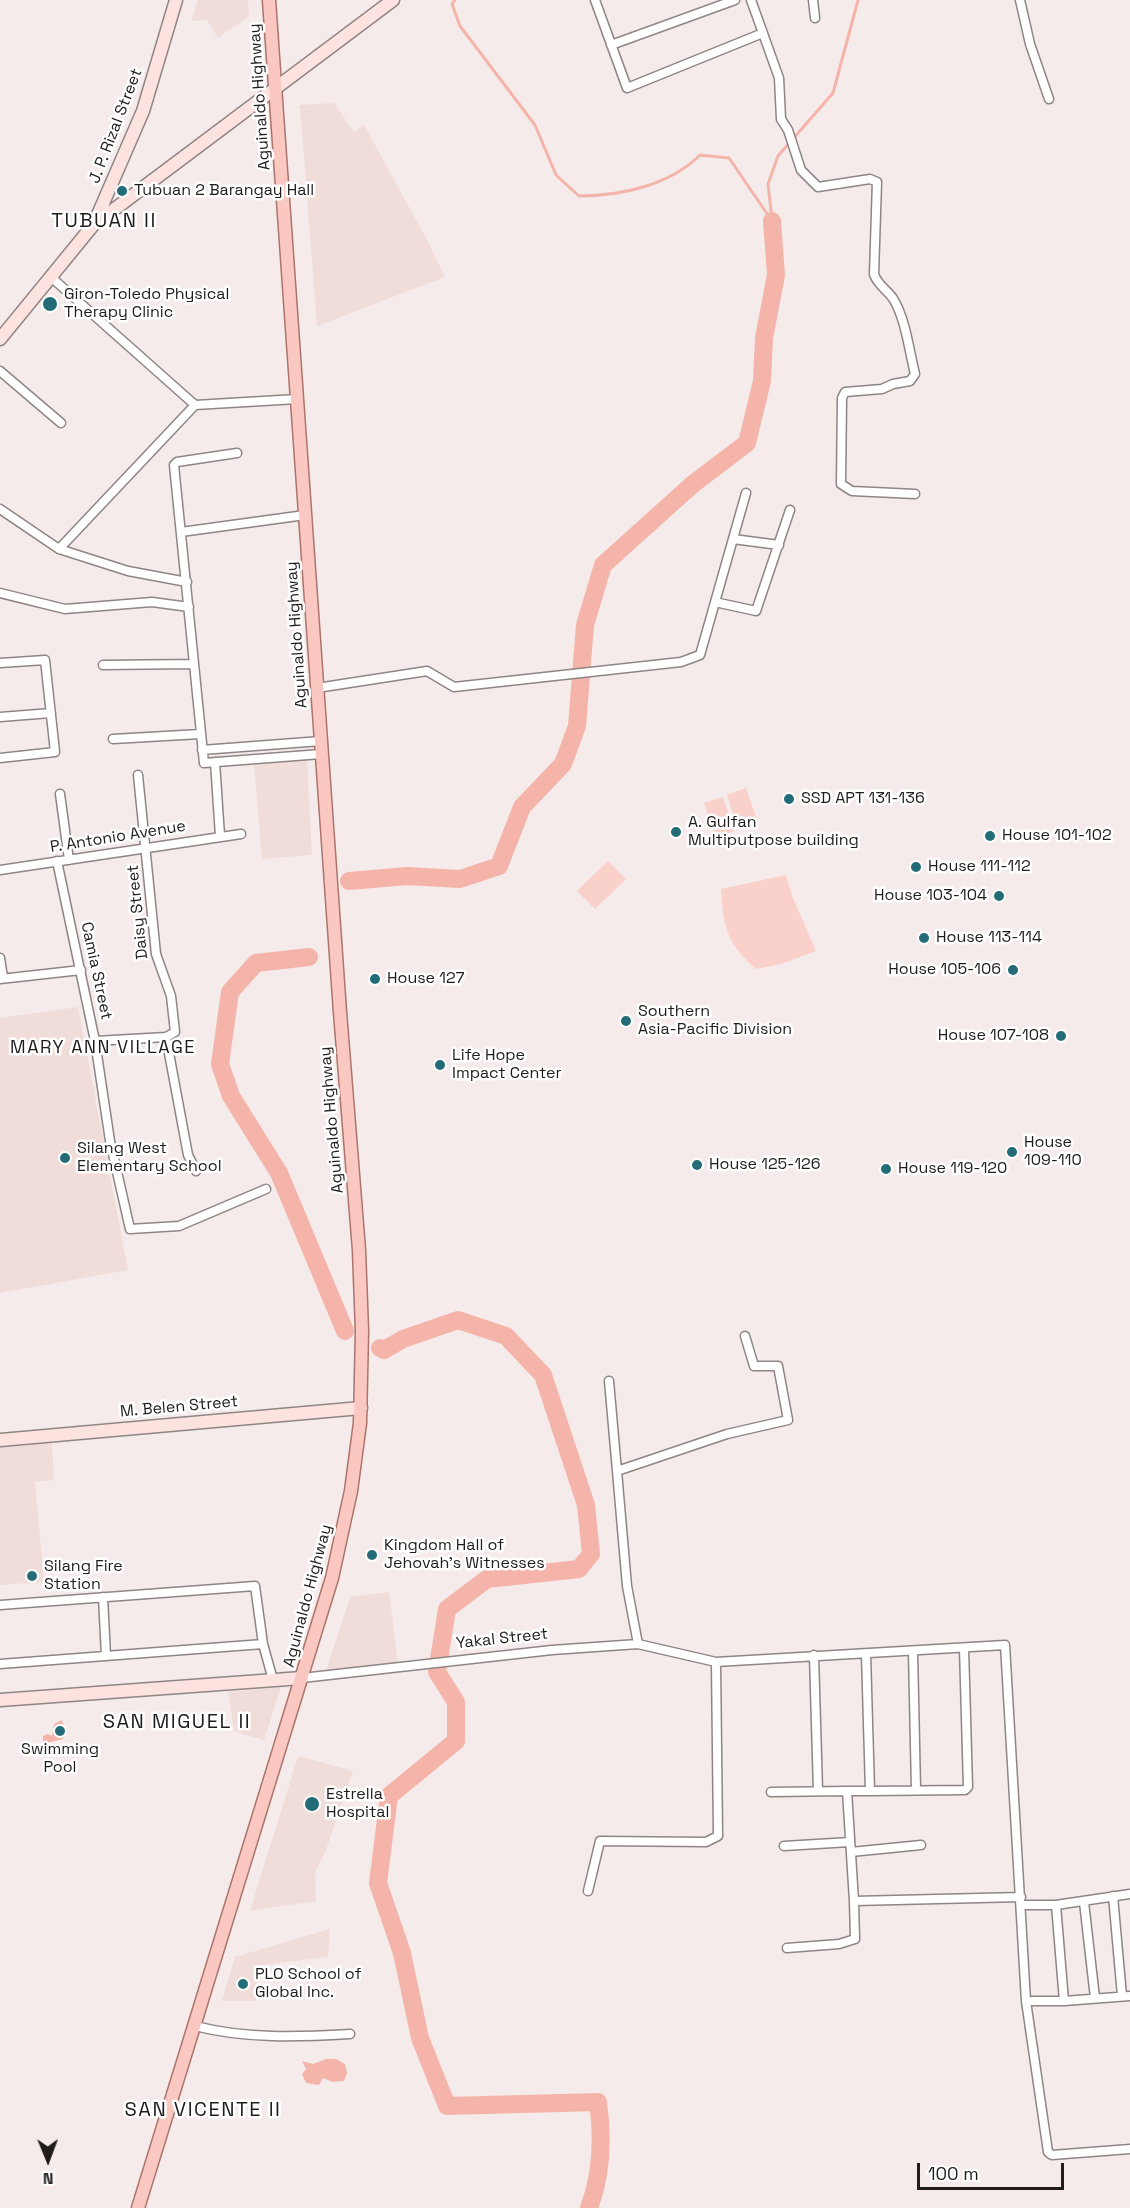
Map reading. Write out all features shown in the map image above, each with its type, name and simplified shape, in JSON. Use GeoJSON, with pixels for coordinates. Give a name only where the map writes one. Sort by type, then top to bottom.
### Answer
{"type":"FeatureCollection","features":[{"type":"Feature","properties":{"kind":"main road","name":"J. P. Rizal Street"},"geometry":{"type":"LineString","coordinates":[[0,339],[94,224],[143,111],[176,0]]}},
{"type":"Feature","properties":{"kind":"main road","name":"Aguinaldo Highway"},"geometry":{"type":"LineString","coordinates":[[138,2208],[302,1678],[342,1538],[354,1475],[361,1408],[359,1250],[269,0]]}},
{"type":"Feature","properties":{"kind":"main road"},"geometry":{"type":"LineString","coordinates":[[94,224],[276,85],[393,0]]}},
{"type":"Feature","properties":{"kind":"main road","name":"M. Belen Street"},"geometry":{"type":"LineString","coordinates":[[0,1440],[361,1408]]}},
{"type":"Feature","properties":{"kind":"main road","name":"Yakal Street"},"geometry":{"type":"LineString","coordinates":[[0,1700],[302,1678]]}},
{"type":"Feature","properties":{"kind":"street"},"geometry":{"type":"LineString","coordinates":[[595,0],[627,88],[764,33]]}},
{"type":"Feature","properties":{"kind":"street"},"geometry":{"type":"LineString","coordinates":[[611,45],[735,0]]}},
{"type":"Feature","properties":{"kind":"street"},"geometry":{"type":"LineString","coordinates":[[751,0],[779,78],[779,111],[801,170],[816,187],[870,179],[877,182],[874,274],[876,281],[894,301],[901,316],[915,374],[909,381],[882,389],[845,392],[842,398],[841,484],[852,491],[915,494]]}},
{"type":"Feature","properties":{"kind":"street"},"geometry":{"type":"LineString","coordinates":[[813,0],[815,18]]}},
{"type":"Feature","properties":{"kind":"street"},"geometry":{"type":"LineString","coordinates":[[1020,0],[1030,44],[1049,99]]}},
{"type":"Feature","properties":{"kind":"street"},"geometry":{"type":"LineString","coordinates":[[52,278],[195,405]]}},
{"type":"Feature","properties":{"kind":"street"},"geometry":{"type":"LineString","coordinates":[[0,371],[61,423]]}},
{"type":"Feature","properties":{"kind":"street"},"geometry":{"type":"LineString","coordinates":[[59,549],[195,405],[297,399]]}},
{"type":"Feature","properties":{"kind":"street"},"geometry":{"type":"LineString","coordinates":[[237,453],[177,462],[174,465],[204,764],[321,747]]}},
{"type":"Feature","properties":{"kind":"street"},"geometry":{"type":"LineString","coordinates":[[317,688],[427,672],[454,687],[681,662],[700,655],[746,493]]}},
{"type":"Feature","properties":{"kind":"street"},"geometry":{"type":"LineString","coordinates":[[0,508],[59,549],[128,571],[187,582]]}},
{"type":"Feature","properties":{"kind":"street"},"geometry":{"type":"LineString","coordinates":[[715,602],[756,611],[790,510]]}},
{"type":"Feature","properties":{"kind":"street"},"geometry":{"type":"LineString","coordinates":[[181,532],[305,515]]}},
{"type":"Feature","properties":{"kind":"street"},"geometry":{"type":"LineString","coordinates":[[733,539],[779,545]]}},
{"type":"Feature","properties":{"kind":"street"},"geometry":{"type":"LineString","coordinates":[[0,593],[65,609],[152,602],[189,607]]}},
{"type":"Feature","properties":{"kind":"street"},"geometry":{"type":"LineString","coordinates":[[0,663],[45,660],[55,752],[0,758]]}},
{"type":"Feature","properties":{"kind":"street"},"geometry":{"type":"LineString","coordinates":[[103,665],[194,664]]}},
{"type":"Feature","properties":{"kind":"street"},"geometry":{"type":"LineString","coordinates":[[0,717],[51,713]]}},
{"type":"Feature","properties":{"kind":"street"},"geometry":{"type":"LineString","coordinates":[[113,739],[200,734]]}},
{"type":"Feature","properties":{"kind":"street"},"geometry":{"type":"LineString","coordinates":[[202,750],[321,747]]}},
{"type":"Feature","properties":{"kind":"street"},"geometry":{"type":"LineString","coordinates":[[215,762],[220,836]]}},
{"type":"Feature","properties":{"kind":"street","name":"Daisy Street"},"geometry":{"type":"LineString","coordinates":[[138,775],[156,954],[171,996],[176,1020],[175,1032],[166,1037],[188,1155],[196,1172]]}},
{"type":"Feature","properties":{"kind":"street"},"geometry":{"type":"LineString","coordinates":[[60,794],[69,860]]}},
{"type":"Feature","properties":{"kind":"street","name":"P. Antonio Avenue"},"geometry":{"type":"LineString","coordinates":[[0,870],[241,834]]}},
{"type":"Feature","properties":{"kind":"street","name":"Camia Street"},"geometry":{"type":"LineString","coordinates":[[57,861],[95,1041],[110,1141],[130,1229],[179,1226],[266,1189]]}},
{"type":"Feature","properties":{"kind":"street"},"geometry":{"type":"LineString","coordinates":[[0,958],[2,979],[81,970]]}},
{"type":"Feature","properties":{"kind":"street"},"geometry":{"type":"LineString","coordinates":[[95,1041],[166,1037]]}},
{"type":"Feature","properties":{"kind":"street"},"geometry":{"type":"LineString","coordinates":[[617,1472],[727,1434],[788,1420],[778,1366],[754,1366],[745,1336]]}},
{"type":"Feature","properties":{"kind":"street"},"geometry":{"type":"LineString","coordinates":[[609,1381],[627,1586],[638,1644]]}},
{"type":"Feature","properties":{"kind":"street"},"geometry":{"type":"LineString","coordinates":[[0,1605],[255,1586],[263,1644],[273,1680]]}},
{"type":"Feature","properties":{"kind":"street"},"geometry":{"type":"LineString","coordinates":[[102,1597],[106,1656]]}},
{"type":"Feature","properties":{"kind":"street"},"geometry":{"type":"LineString","coordinates":[[0,1664],[263,1644]]}},
{"type":"Feature","properties":{"kind":"street","name":"Yakal Street"},"geometry":{"type":"LineString","coordinates":[[302,1678],[475,1658],[638,1644],[716,1662],[1005,1645],[1021,1901]]}},
{"type":"Feature","properties":{"kind":"street"},"geometry":{"type":"LineString","coordinates":[[771,1792],[965,1790],[968,1787],[963,1648]]}},
{"type":"Feature","properties":{"kind":"street"},"geometry":{"type":"LineString","coordinates":[[913,1652],[916,1790]]}},
{"type":"Feature","properties":{"kind":"street"},"geometry":{"type":"LineString","coordinates":[[866,1654],[870,1791]]}},
{"type":"Feature","properties":{"kind":"street"},"geometry":{"type":"LineString","coordinates":[[814,1655],[818,1791]]}},
{"type":"Feature","properties":{"kind":"street"},"geometry":{"type":"LineString","coordinates":[[588,1891],[600,1841],[706,1842],[718,1836],[716,1662]]}},
{"type":"Feature","properties":{"kind":"street"},"geometry":{"type":"LineString","coordinates":[[787,1948],[839,1944],[855,1939],[847,1791]]}},
{"type":"Feature","properties":{"kind":"street"},"geometry":{"type":"LineString","coordinates":[[783,1846],[850,1842]]}},
{"type":"Feature","properties":{"kind":"street"},"geometry":{"type":"LineString","coordinates":[[851,1852],[921,1845]]}},
{"type":"Feature","properties":{"kind":"street"},"geometry":{"type":"LineString","coordinates":[[854,1901],[1021,1901],[1056,1905],[1130,1894]]}},
{"type":"Feature","properties":{"kind":"street"},"geometry":{"type":"LineString","coordinates":[[1026,2001],[1064,2001],[1126,1996],[1113,1896]]}},
{"type":"Feature","properties":{"kind":"street"},"geometry":{"type":"LineString","coordinates":[[1021,1901],[1026,2001],[1048,2152],[1052,2155],[1130,2150]]}},
{"type":"Feature","properties":{"kind":"street"},"geometry":{"type":"LineString","coordinates":[[1084,1902],[1095,1998]]}},
{"type":"Feature","properties":{"kind":"street"},"geometry":{"type":"LineString","coordinates":[[1056,1905],[1064,2001]]}},
{"type":"Feature","properties":{"kind":"street"},"geometry":{"type":"LineString","coordinates":[[195,2026],[229,2035],[350,2034]]}},
{"type":"Feature","properties":{"kind":"shaded area"},"geometry":{"type":"Polygon","coordinates":[[[198,0],[248,0],[249,16],[218,38],[207,20],[191,21],[198,0]]]}},
{"type":"Feature","properties":{"kind":"shaded area"},"geometry":{"type":"Polygon","coordinates":[[[334,103],[354,132],[364,125],[445,277],[317,326],[300,105],[334,103]]]}},
{"type":"Feature","properties":{"kind":"shaded area"},"geometry":{"type":"Polygon","coordinates":[[[307,758],[312,855],[262,859],[254,763],[307,758]]]}},
{"type":"Feature","properties":{"kind":"shaded area"},"geometry":{"type":"Polygon","coordinates":[[[746,788],[758,823],[738,829],[727,795],[746,788]]]}},
{"type":"Feature","properties":{"kind":"shaded area"},"geometry":{"type":"Polygon","coordinates":[[[723,797],[734,831],[715,838],[704,803],[723,797]]]}},
{"type":"Feature","properties":{"kind":"shaded area"},"geometry":{"type":"Polygon","coordinates":[[[608,861],[626,879],[595,909],[577,891],[608,861]]]}},
{"type":"Feature","properties":{"kind":"shaded area"},"geometry":{"type":"Polygon","coordinates":[[[786,875],[792,896],[816,951],[781,964],[756,969],[746,960],[728,934],[723,914],[721,889],[786,875]]]}},
{"type":"Feature","properties":{"kind":"shaded area","name":"Silang West Elementary School"},"geometry":{"type":"Polygon","coordinates":[[[78,1007],[128,1270],[0,1293],[0,1018],[78,1007]]]}},
{"type":"Feature","properties":{"kind":"shaded area"},"geometry":{"type":"Polygon","coordinates":[[[52,1443],[54,1480],[35,1482],[44,1582],[0,1585],[0,1447],[52,1443]]]}},
{"type":"Feature","properties":{"kind":"shaded area"},"geometry":{"type":"Polygon","coordinates":[[[389,1592],[398,1663],[326,1671],[350,1597],[389,1592]]]}},
{"type":"Feature","properties":{"kind":"shaded area"},"geometry":{"type":"Polygon","coordinates":[[[281,1687],[264,1740],[234,1731],[228,1692],[281,1687]]]}},
{"type":"Feature","properties":{"kind":"shaded area","name":"Swimming Pool"},"geometry":{"type":"Polygon","coordinates":[[[62,1720],[65,1732],[63,1739],[43,1744],[43,1736],[48,1734],[52,1736],[54,1724],[62,1720]]]}},
{"type":"Feature","properties":{"kind":"shaded area"},"geometry":{"type":"Polygon","coordinates":[[[298,1756],[353,1771],[326,1850],[315,1873],[316,1901],[250,1911],[298,1756]]]}},
{"type":"Feature","properties":{"kind":"shaded area"},"geometry":{"type":"Polygon","coordinates":[[[330,1929],[328,1957],[256,1966],[256,2001],[222,2001],[235,1957],[330,1929]]]}},
{"type":"Feature","properties":{"kind":"shaded area"},"geometry":{"type":"Polygon","coordinates":[[[326,2059],[336,2059],[345,2064],[347,2073],[344,2081],[333,2082],[323,2078],[319,2085],[306,2083],[302,2074],[306,2069],[302,2061],[313,2064],[326,2059]]]}},
{"type":"Feature","properties":{"kind":"waterway"},"geometry":{"type":"LineString","coordinates":[[455,0],[452,4],[460,26],[535,125],[556,175],[579,196],[611,194],[644,187],[674,174],[700,155],[729,158],[772,221]]}},
{"type":"Feature","properties":{"kind":"waterway"},"geometry":{"type":"LineString","coordinates":[[772,219],[768,184],[778,156],[833,93],[858,0]]}},
{"type":"Feature","properties":{"kind":"waterway"},"geometry":{"type":"LineString","coordinates":[[349,881],[407,876],[460,879],[499,866],[522,807],[563,764],[577,726],[585,625],[603,565],[693,484],[747,443],[762,381],[764,338],[776,275],[772,221]]}},
{"type":"Feature","properties":{"kind":"waterway"},"geometry":{"type":"LineString","coordinates":[[309,957],[256,963],[230,992],[220,1064],[231,1096],[279,1173],[345,1331]]}},
{"type":"Feature","properties":{"kind":"waterway"},"geometry":{"type":"LineString","coordinates":[[380,1348],[384,1350],[403,1339],[458,1320],[506,1336],[543,1375],[586,1505],[591,1554],[579,1569],[487,1579],[447,1609],[437,1672],[456,1702],[456,1741],[389,1796],[378,1883],[402,1953],[420,2038],[447,2106],[598,2102],[601,2129],[599,2169],[589,2208]]}},
{"type":"Feature","properties":{"kind":"place","name":"Tubuan 2 Barangay Hall"},"geometry":{"type":"Point","coordinates":[122,191]}},
{"type":"Feature","properties":{"kind":"place","name":"Giron-Toledo Physical Therapy Clinic"},"geometry":{"type":"Point","coordinates":[50,304]}},
{"type":"Feature","properties":{"kind":"place","name":"SSD APT 131-136"},"geometry":{"type":"Point","coordinates":[789,799]}},
{"type":"Feature","properties":{"kind":"place","name":"A. Gulfan Multiputpose building"},"geometry":{"type":"Point","coordinates":[676,832]}},
{"type":"Feature","properties":{"kind":"place","name":"House 101-102"},"geometry":{"type":"Point","coordinates":[990,836]}},
{"type":"Feature","properties":{"kind":"place","name":"House 111-112"},"geometry":{"type":"Point","coordinates":[916,867]}},
{"type":"Feature","properties":{"kind":"place","name":"House 103-104"},"geometry":{"type":"Point","coordinates":[999,896]}},
{"type":"Feature","properties":{"kind":"place","name":"House 113-114"},"geometry":{"type":"Point","coordinates":[924,938]}},
{"type":"Feature","properties":{"kind":"place","name":"House 105-106"},"geometry":{"type":"Point","coordinates":[1013,970]}},
{"type":"Feature","properties":{"kind":"place","name":"House 127"},"geometry":{"type":"Point","coordinates":[375,979]}},
{"type":"Feature","properties":{"kind":"place","name":"Southern Asia-Pacific Division"},"geometry":{"type":"Point","coordinates":[626,1021]}},
{"type":"Feature","properties":{"kind":"place","name":"House 107-108"},"geometry":{"type":"Point","coordinates":[1061,1036]}},
{"type":"Feature","properties":{"kind":"place","name":"Life Hope Impact Center"},"geometry":{"type":"Point","coordinates":[440,1065]}},
{"type":"Feature","properties":{"kind":"place","name":"House 109-110"},"geometry":{"type":"Point","coordinates":[1012,1152]}},
{"type":"Feature","properties":{"kind":"place","name":"Silang West Elementary School"},"geometry":{"type":"Point","coordinates":[65,1158]}},
{"type":"Feature","properties":{"kind":"place","name":"House 125-126"},"geometry":{"type":"Point","coordinates":[697,1165]}},
{"type":"Feature","properties":{"kind":"place","name":"House 119-120"},"geometry":{"type":"Point","coordinates":[886,1169]}},
{"type":"Feature","properties":{"kind":"place","name":"Kingdom Hall of Jehovah's Witnesses"},"geometry":{"type":"Point","coordinates":[372,1555]}},
{"type":"Feature","properties":{"kind":"place","name":"Silang Fire Station"},"geometry":{"type":"Point","coordinates":[32,1576]}},
{"type":"Feature","properties":{"kind":"place","name":"Swimming Pool"},"geometry":{"type":"Point","coordinates":[60,1731]}},
{"type":"Feature","properties":{"kind":"place","name":"Estrella Hospital"},"geometry":{"type":"Point","coordinates":[312,1804]}},
{"type":"Feature","properties":{"kind":"place","name":"PLO School of Global Inc."},"geometry":{"type":"Point","coordinates":[243,1984]}},
{"type":"Feature","properties":{"kind":"district","name":"TUBUAN II"},"geometry":{"type":"Point","coordinates":[104,222]}},
{"type":"Feature","properties":{"kind":"district","name":"MARY ANN VILLAGE"},"geometry":{"type":"Point","coordinates":[103,1048]}},
{"type":"Feature","properties":{"kind":"district","name":"SAN MIGUEL II"},"geometry":{"type":"Point","coordinates":[177,1723]}},
{"type":"Feature","properties":{"kind":"district","name":"SAN VICENTE II"},"geometry":{"type":"Point","coordinates":[203,2111]}}]}
